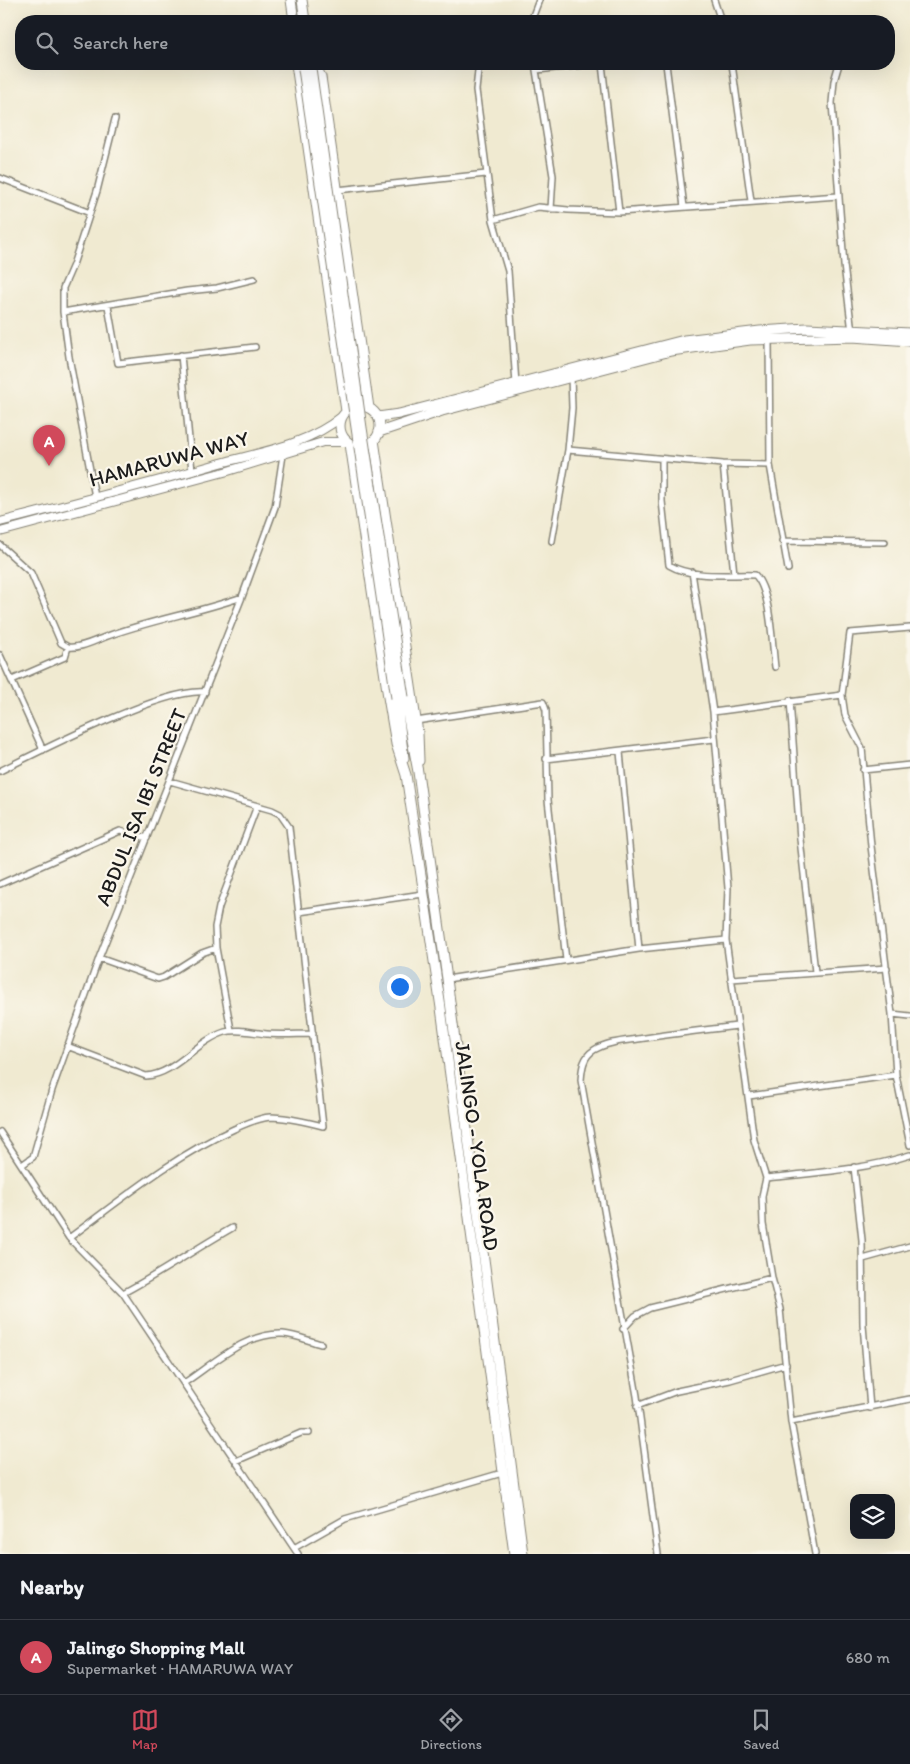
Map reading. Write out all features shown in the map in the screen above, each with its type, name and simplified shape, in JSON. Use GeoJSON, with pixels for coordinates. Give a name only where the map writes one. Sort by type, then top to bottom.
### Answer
{"type":"FeatureCollection","features":[{"type":"Feature","properties":{"kind":"main road"},"geometry":{"type":"LineString","coordinates":[[291,0],[293,15]]}},
{"type":"Feature","properties":{"kind":"main road"},"geometry":{"type":"LineString","coordinates":[[302,0],[304,15]]}},
{"type":"Feature","properties":{"kind":"main road"},"geometry":{"type":"LineString","coordinates":[[307,70],[344,414],[340,426],[342,435],[348,443]]}},
{"type":"Feature","properties":{"kind":"main road"},"geometry":{"type":"LineString","coordinates":[[307,70],[400,698],[406,775]]}},
{"type":"Feature","properties":{"kind":"main road"},"geometry":{"type":"LineString","coordinates":[[312,70],[321,77],[369,408]]}},
{"type":"Feature","properties":{"kind":"main road"},"geometry":{"type":"LineString","coordinates":[[0,532],[283,455],[323,442],[364,446],[377,436],[442,411],[692,339],[760,331],[910,333]]}},
{"type":"Feature","properties":{"kind":"main road"},"geometry":{"type":"LineString","coordinates":[[378,417],[399,414],[516,384],[711,344],[852,333],[910,340]]}},
{"type":"Feature","properties":{"kind":"main road"},"geometry":{"type":"LineString","coordinates":[[344,414],[357,406],[369,408],[378,417],[377,436],[416,721],[419,753],[418,772]]}},
{"type":"Feature","properties":{"kind":"main road","name":"HAMARUWA WAY"},"geometry":{"type":"LineString","coordinates":[[0,522],[192,471],[321,432],[344,414]]}},
{"type":"Feature","properties":{"kind":"main road","name":"JALINGO - YOLA ROAD"},"geometry":{"type":"LineString","coordinates":[[348,443],[396,744],[406,775],[442,1018],[514,1554]]}},
{"type":"Feature","properties":{"kind":"main road"},"geometry":{"type":"LineString","coordinates":[[400,698],[418,772],[523,1554]]}},
{"type":"Feature","properties":{"kind":"street"},"geometry":{"type":"LineString","coordinates":[[534,15],[540,0]]}},
{"type":"Feature","properties":{"kind":"street"},"geometry":{"type":"LineString","coordinates":[[714,0],[719,15]]}},
{"type":"Feature","properties":{"kind":"street"},"geometry":{"type":"LineString","coordinates":[[537,70],[553,176],[551,208]]}},
{"type":"Feature","properties":{"kind":"street"},"geometry":{"type":"LineString","coordinates":[[603,70],[619,212]]}},
{"type":"Feature","properties":{"kind":"street"},"geometry":{"type":"LineString","coordinates":[[667,70],[684,208]]}},
{"type":"Feature","properties":{"kind":"street"},"geometry":{"type":"LineString","coordinates":[[733,70],[751,202]]}},
{"type":"Feature","properties":{"kind":"street"},"geometry":{"type":"LineString","coordinates":[[838,70],[834,81],[832,104],[844,265],[852,333]]}},
{"type":"Feature","properties":{"kind":"street"},"geometry":{"type":"LineString","coordinates":[[478,71],[476,90],[492,220],[508,271],[516,384]]}},
{"type":"Feature","properties":{"kind":"street"},"geometry":{"type":"LineString","coordinates":[[96,497],[69,358],[63,312],[63,288],[73,265],[90,213],[115,119]]}},
{"type":"Feature","properties":{"kind":"street"},"geometry":{"type":"LineString","coordinates":[[337,190],[486,174]]}},
{"type":"Feature","properties":{"kind":"street"},"geometry":{"type":"LineString","coordinates":[[0,178],[90,213]]}},
{"type":"Feature","properties":{"kind":"street"},"geometry":{"type":"LineString","coordinates":[[492,220],[538,206],[619,212],[838,196]]}},
{"type":"Feature","properties":{"kind":"street"},"geometry":{"type":"LineString","coordinates":[[63,312],[108,306],[188,291],[217,288],[254,279]]}},
{"type":"Feature","properties":{"kind":"street"},"geometry":{"type":"LineString","coordinates":[[108,306],[118,363],[255,347]]}},
{"type":"Feature","properties":{"kind":"street"},"geometry":{"type":"LineString","coordinates":[[769,339],[770,465],[788,569]]}},
{"type":"Feature","properties":{"kind":"street"},"geometry":{"type":"LineString","coordinates":[[181,355],[192,471]]}},
{"type":"Feature","properties":{"kind":"street"},"geometry":{"type":"LineString","coordinates":[[552,541],[568,450],[572,408],[571,374]]}},
{"type":"Feature","properties":{"kind":"street"},"geometry":{"type":"LineString","coordinates":[[568,450],[723,464],[770,465]]}},
{"type":"Feature","properties":{"kind":"street","name":"ABDUL ISA IBI STREET"},"geometry":{"type":"LineString","coordinates":[[22,1165],[33,1157],[43,1117],[99,958],[242,597],[275,506],[283,455]]}},
{"type":"Feature","properties":{"kind":"street"},"geometry":{"type":"LineString","coordinates":[[662,459],[662,501],[670,565],[678,570],[692,572],[755,575],[760,580],[768,616],[775,667]]}},
{"type":"Feature","properties":{"kind":"street"},"geometry":{"type":"LineString","coordinates":[[723,464],[734,574]]}},
{"type":"Feature","properties":{"kind":"street"},"geometry":{"type":"LineString","coordinates":[[782,541],[884,542]]}},
{"type":"Feature","properties":{"kind":"street"},"geometry":{"type":"LineString","coordinates":[[0,545],[31,573],[61,643],[68,647],[95,641],[132,626],[211,608],[242,597]]}},
{"type":"Feature","properties":{"kind":"street"},"geometry":{"type":"LineString","coordinates":[[692,572],[713,712],[728,888],[726,940],[754,1140],[766,1178],[761,1208],[772,1278],[780,1309],[791,1422],[814,1554]]}},
{"type":"Feature","properties":{"kind":"street"},"geometry":{"type":"LineString","coordinates":[[910,628],[850,633],[842,695],[845,715],[862,748],[892,1014],[896,1075],[910,1145]]}},
{"type":"Feature","properties":{"kind":"street"},"geometry":{"type":"LineString","coordinates":[[12,680],[65,657],[68,647]]}},
{"type":"Feature","properties":{"kind":"street"},"geometry":{"type":"LineString","coordinates":[[0,655],[43,750]]}},
{"type":"Feature","properties":{"kind":"street"},"geometry":{"type":"LineString","coordinates":[[0,771],[43,750],[152,704],[191,690],[205,692]]}},
{"type":"Feature","properties":{"kind":"street"},"geometry":{"type":"LineString","coordinates":[[713,712],[790,700],[842,695]]}},
{"type":"Feature","properties":{"kind":"street"},"geometry":{"type":"LineString","coordinates":[[790,700],[800,839],[815,972]]}},
{"type":"Feature","properties":{"kind":"street"},"geometry":{"type":"LineString","coordinates":[[416,721],[543,702],[546,710],[548,800],[566,960]]}},
{"type":"Feature","properties":{"kind":"street"},"geometry":{"type":"LineString","coordinates":[[546,759],[620,752],[714,739]]}},
{"type":"Feature","properties":{"kind":"street"},"geometry":{"type":"LineString","coordinates":[[620,752],[639,949]]}},
{"type":"Feature","properties":{"kind":"street"},"geometry":{"type":"LineString","coordinates":[[863,770],[910,765]]}},
{"type":"Feature","properties":{"kind":"street"},"geometry":{"type":"LineString","coordinates":[[69,1238],[152,1177],[218,1137],[249,1123],[269,1117],[291,1119],[323,1126],[290,827],[280,814],[170,781]]}},
{"type":"Feature","properties":{"kind":"street"},"geometry":{"type":"LineString","coordinates":[[232,1030],[216,948],[215,927],[219,907],[257,806]]}},
{"type":"Feature","properties":{"kind":"street"},"geometry":{"type":"LineString","coordinates":[[0,884],[120,831],[147,838]]}},
{"type":"Feature","properties":{"kind":"street"},"geometry":{"type":"LineString","coordinates":[[299,912],[423,894]]}},
{"type":"Feature","properties":{"kind":"street"},"geometry":{"type":"LineString","coordinates":[[447,978],[639,949],[726,940]]}},
{"type":"Feature","properties":{"kind":"street"},"geometry":{"type":"LineString","coordinates":[[99,958],[158,979],[202,953],[216,948]]}},
{"type":"Feature","properties":{"kind":"street"},"geometry":{"type":"LineString","coordinates":[[731,979],[887,968]]}},
{"type":"Feature","properties":{"kind":"street"},"geometry":{"type":"LineString","coordinates":[[892,1014],[910,1016]]}},
{"type":"Feature","properties":{"kind":"street"},"geometry":{"type":"LineString","coordinates":[[658,1554],[637,1406],[603,1198],[580,1080],[582,1066],[588,1056],[595,1050],[609,1044],[737,1026]]}},
{"type":"Feature","properties":{"kind":"street"},"geometry":{"type":"LineString","coordinates":[[67,1046],[146,1076],[158,1075],[185,1055],[223,1032],[232,1030],[269,1034],[313,1034]]}},
{"type":"Feature","properties":{"kind":"street"},"geometry":{"type":"LineString","coordinates":[[749,1096],[896,1075]]}},
{"type":"Feature","properties":{"kind":"street"},"geometry":{"type":"LineString","coordinates":[[0,1132],[69,1238],[123,1293],[298,1554]]}},
{"type":"Feature","properties":{"kind":"street"},"geometry":{"type":"LineString","coordinates":[[766,1178],[894,1161],[910,1155]]}},
{"type":"Feature","properties":{"kind":"street"},"geometry":{"type":"LineString","coordinates":[[854,1167],[863,1259],[863,1325],[870,1408]]}},
{"type":"Feature","properties":{"kind":"street"},"geometry":{"type":"LineString","coordinates":[[123,1293],[162,1272],[184,1255],[232,1228]]}},
{"type":"Feature","properties":{"kind":"street"},"geometry":{"type":"LineString","coordinates":[[863,1259],[910,1246]]}},
{"type":"Feature","properties":{"kind":"street"},"geometry":{"type":"LineString","coordinates":[[623,1329],[635,1316],[650,1308],[772,1278]]}},
{"type":"Feature","properties":{"kind":"street"},"geometry":{"type":"LineString","coordinates":[[184,1383],[242,1344],[260,1336],[284,1334],[321,1344]]}},
{"type":"Feature","properties":{"kind":"street"},"geometry":{"type":"LineString","coordinates":[[637,1406],[677,1391],[730,1380],[786,1364]]}},
{"type":"Feature","properties":{"kind":"street"},"geometry":{"type":"LineString","coordinates":[[791,1422],[910,1399]]}},
{"type":"Feature","properties":{"kind":"street"},"geometry":{"type":"LineString","coordinates":[[236,1461],[301,1433],[309,1433]]}},
{"type":"Feature","properties":{"kind":"street"},"geometry":{"type":"LineString","coordinates":[[294,1548],[345,1519],[502,1473]]}},
{"type":"Feature","properties":{"kind":"place","name":"Jalingo Shopping Mall"},"geometry":{"type":"Point","coordinates":[49,466]}}]}
